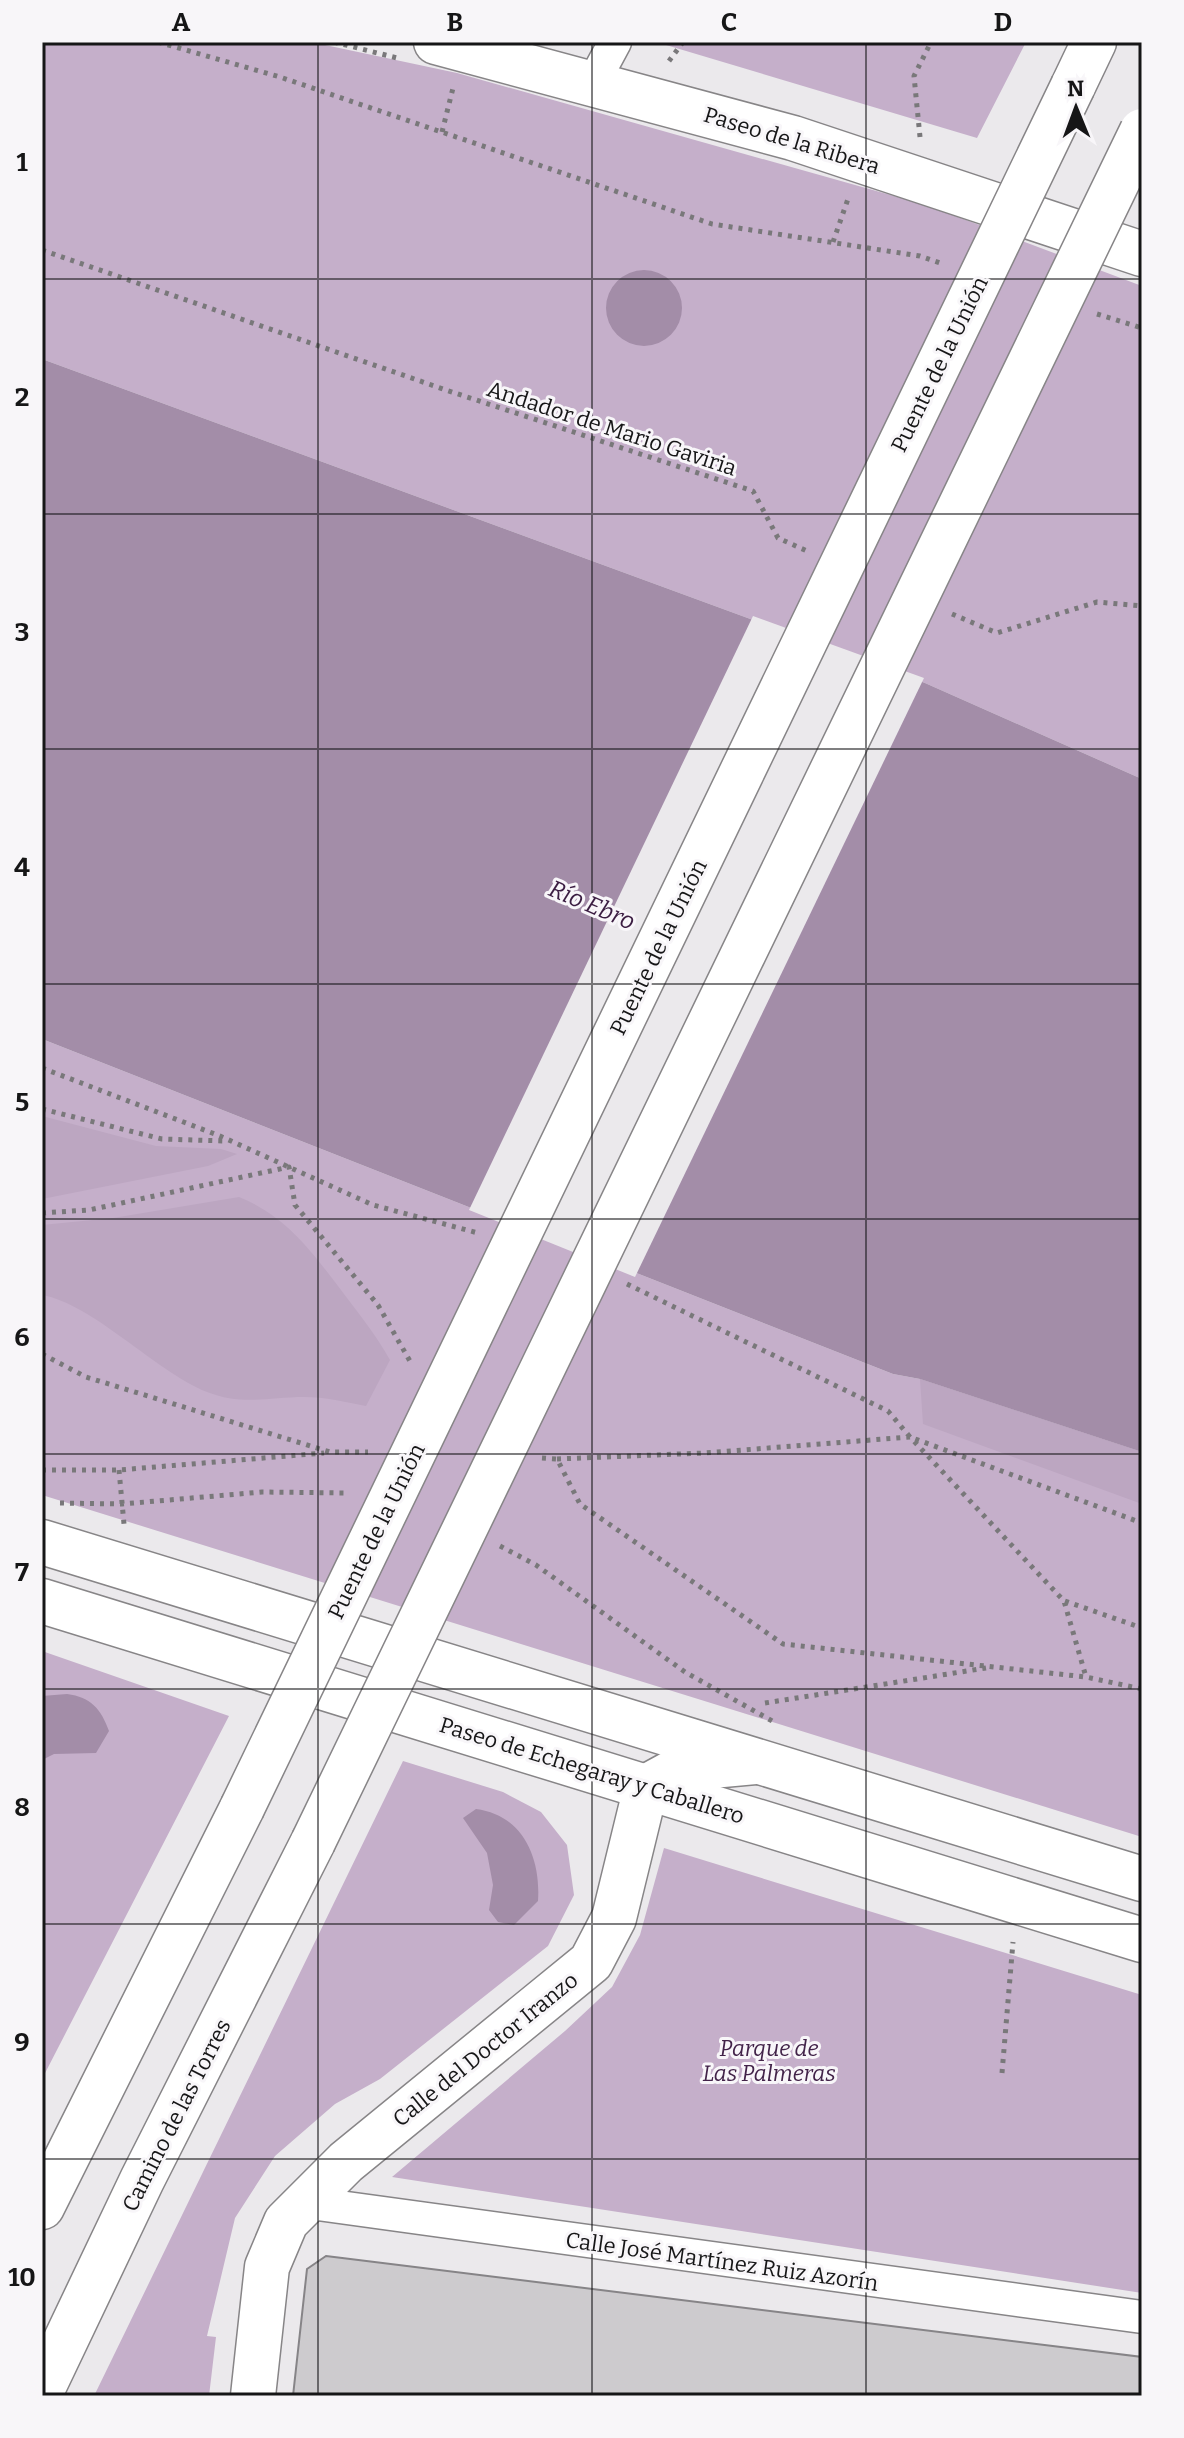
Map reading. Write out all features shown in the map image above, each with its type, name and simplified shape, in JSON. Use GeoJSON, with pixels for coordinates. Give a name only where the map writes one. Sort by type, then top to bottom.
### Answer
{"type":"FeatureCollection","features":[{"type":"Feature","properties":{"kind":"main road","name":"Puente de la Unión"},"geometry":{"type":"LineString","coordinates":[[92,2102],[242,1808],[1094,42]]}},
{"type":"Feature","properties":{"kind":"main road","name":"Paseo de la Ribera"},"geometry":{"type":"LineString","coordinates":[[446,60],[593,83],[793,138],[1142,254]]}},
{"type":"Feature","properties":{"kind":"main road","name":"Camino de las Torres"},"geometry":{"type":"LineString","coordinates":[[42,2390],[142,2180],[313,1842],[1142,131]]}},
{"type":"Feature","properties":{"kind":"main road"},"geometry":{"type":"LineString","coordinates":[[48,1523],[769,1743],[1142,1879]]}},
{"type":"Feature","properties":{"kind":"main road","name":"Paseo de Echegaray y Caballero"},"geometry":{"type":"LineString","coordinates":[[42,1601],[1142,1940]]}},
{"type":"Feature","properties":{"kind":"main road"},"geometry":{"type":"LineString","coordinates":[[646,1787],[679,1769],[769,1743]]}},
{"type":"Feature","properties":{"kind":"main road","name":"Calle del Doctor Iranzo"},"geometry":{"type":"LineString","coordinates":[[253,2396],[267,2267],[280,2231],[303,2202],[346,2162],[591,1962],[614,1918],[646,1787]]}},
{"type":"Feature","properties":{"kind":"main road"},"geometry":{"type":"LineString","coordinates":[[42,2157],[92,2102]]}},
{"type":"Feature","properties":{"kind":"main road"},"geometry":{"type":"LineString","coordinates":[[42,2207],[92,2102]]}},
{"type":"Feature","properties":{"kind":"street"},"geometry":{"type":"LineString","coordinates":[[593,83],[615,42]]}},
{"type":"Feature","properties":{"kind":"street","name":"Calle José Martínez Ruiz Azorín"},"geometry":{"type":"LineString","coordinates":[[303,2202],[357,2213],[1142,2317]]}},
{"type":"Feature","properties":{"kind":"path"},"geometry":{"type":"LineString","coordinates":[[158,42],[280,77],[712,224],[920,256],[950,266]]}},
{"type":"Feature","properties":{"kind":"path"},"geometry":{"type":"LineString","coordinates":[[669,61],[683,42]]}},
{"type":"Feature","properties":{"kind":"path"},"geometry":{"type":"LineString","coordinates":[[920,139],[914,76],[931,42]]}},
{"type":"Feature","properties":{"kind":"path"},"geometry":{"type":"LineString","coordinates":[[442,132],[446,60]]}},
{"type":"Feature","properties":{"kind":"path"},"geometry":{"type":"LineString","coordinates":[[833,242],[849,195]]}},
{"type":"Feature","properties":{"kind":"path","name":"Andador de Mario Gaviria"},"geometry":{"type":"LineString","coordinates":[[42,250],[446,390],[753,491],[778,538],[822,557]]}},
{"type":"Feature","properties":{"kind":"path"},"geometry":{"type":"LineString","coordinates":[[1083,309],[1142,328]]}},
{"type":"Feature","properties":{"kind":"path"},"geometry":{"type":"LineString","coordinates":[[938,608],[997,633],[1097,602],[1142,606]]}},
{"type":"Feature","properties":{"kind":"path"},"geometry":{"type":"LineString","coordinates":[[42,1068],[232,1141],[373,1205],[436,1220]]}},
{"type":"Feature","properties":{"kind":"path"},"geometry":{"type":"LineString","coordinates":[[42,1109],[162,1139],[232,1141]]}},
{"type":"Feature","properties":{"kind":"path"},"geometry":{"type":"LineString","coordinates":[[42,1213],[89,1210],[289,1167]]}},
{"type":"Feature","properties":{"kind":"path"},"geometry":{"type":"LineString","coordinates":[[289,1167],[295,1205],[378,1305]]}},
{"type":"Feature","properties":{"kind":"path"},"geometry":{"type":"LineString","coordinates":[[636,1287],[888,1411],[1064,1601],[1086,1677]]}},
{"type":"Feature","properties":{"kind":"path"},"geometry":{"type":"LineString","coordinates":[[42,1354],[86,1377],[330,1452]]}},
{"type":"Feature","properties":{"kind":"path"},"geometry":{"type":"LineString","coordinates":[[529,1457],[557,1459],[704,1453],[910,1437],[1142,1523]]}},
{"type":"Feature","properties":{"kind":"path"},"geometry":{"type":"LineString","coordinates":[[42,1470],[119,1470],[330,1452],[373,1452]]}},
{"type":"Feature","properties":{"kind":"path"},"geometry":{"type":"LineString","coordinates":[[557,1459],[580,1504],[783,1644],[1086,1677],[1142,1689]]}},
{"type":"Feature","properties":{"kind":"path"},"geometry":{"type":"LineString","coordinates":[[119,1470],[125,1530]]}},
{"type":"Feature","properties":{"kind":"path"},"geometry":{"type":"LineString","coordinates":[[48,1523],[122,1504],[262,1492],[356,1495]]}},
{"type":"Feature","properties":{"kind":"path"},"geometry":{"type":"LineString","coordinates":[[497,1545],[536,1565],[685,1672],[769,1743]]}},
{"type":"Feature","properties":{"kind":"path"},"geometry":{"type":"LineString","coordinates":[[1064,1601],[1142,1628]]}},
{"type":"Feature","properties":{"kind":"path"},"geometry":{"type":"LineString","coordinates":[[765,1703],[995,1667]]}},
{"type":"Feature","properties":{"kind":"path"},"geometry":{"type":"LineString","coordinates":[[1002,2073],[1013,1941]]}},
{"type":"Feature","properties":{"kind":"green space"},"geometry":{"type":"Polygon","coordinates":[[[42,42],[311,42],[457,73],[926,205],[1142,286],[1142,779],[925,683],[42,359],[42,42]]]}},
{"type":"Feature","properties":{"kind":"green space"},"geometry":{"type":"Polygon","coordinates":[[[656,42],[1026,42],[977,138],[656,42]]]}},
{"type":"Feature","properties":{"kind":"green space"},"geometry":{"type":"Polygon","coordinates":[[[42,1039],[893,1374],[920,1379],[1142,1452],[1142,1837],[42,1495],[42,1039]]]}},
{"type":"Feature","properties":{"kind":"green space"},"geometry":{"type":"Polygon","coordinates":[[[42,1651],[229,1716],[42,2079],[42,1651]]]}},
{"type":"Feature","properties":{"kind":"green space"},"geometry":{"type":"Polygon","coordinates":[[[403,1761],[503,1792],[541,1812],[567,1845],[574,1895],[548,1946],[380,2079],[335,2104],[275,2156],[235,2218],[207,2336],[216,2337],[209,2396],[94,2396],[403,1761]]]}},
{"type":"Feature","properties":{"kind":"green space","name":"Parque de Las Palmeras"},"geometry":{"type":"Polygon","coordinates":[[[664,1848],[1142,1995],[1142,2293],[392,2177],[565,2031],[612,1987],[640,1935],[664,1848]]]}},
{"type":"Feature","properties":{"kind":"shaded area"},"geometry":{"type":"Polygon","coordinates":[[[42,1116],[156,1146],[221,1149],[237,1154],[208,1166],[42,1199],[42,1116]]]}},
{"type":"Feature","properties":{"kind":"shaded area"},"geometry":{"type":"Polygon","coordinates":[[[239,1197],[272,1215],[300,1239],[370,1328],[390,1360],[366,1406],[312,1397],[232,1399],[207,1392],[166,1369],[82,1311],[42,1295],[42,1225],[113,1218],[239,1197]]]}},
{"type":"Feature","properties":{"kind":"shaded area"},"geometry":{"type":"Polygon","coordinates":[[[920,1379],[1142,1452],[1142,1504],[923,1424],[920,1379]]]}},
{"type":"Feature","properties":{"kind":"water"},"geometry":{"type":"Polygon","coordinates":[[[644,270],[658,273],[671,281],[679,294],[682,308],[679,322],[671,335],[658,343],[644,346],[630,343],[617,335],[609,322],[606,308],[609,294],[617,281],[630,273],[644,270]]]}},
{"type":"Feature","properties":{"kind":"water","name":"Río Ebro"},"geometry":{"type":"Polygon","coordinates":[[[42,359],[925,683],[1142,779],[1142,1452],[920,1379],[893,1374],[42,1039],[42,359]]]}},
{"type":"Feature","properties":{"kind":"water"},"geometry":{"type":"Polygon","coordinates":[[[67,1694],[94,1705],[109,1731],[96,1753],[54,1754],[42,1760],[42,1696],[67,1694]]]}},
{"type":"Feature","properties":{"kind":"water"},"geometry":{"type":"Polygon","coordinates":[[[476,1809],[492,1813],[517,1829],[532,1855],[538,1901],[514,1925],[498,1922],[489,1910],[493,1885],[487,1853],[463,1818],[476,1809]]]}},
{"type":"Feature","properties":{"kind":"pier"},"geometry":{"type":"Polygon","coordinates":[[[753,616],[924,678],[635,1277],[469,1210],[753,616]]]}},
{"type":"Feature","properties":{"kind":"building"},"geometry":{"type":"Polygon","coordinates":[[[326,2256],[1142,2357],[1142,2396],[293,2396],[307,2269],[326,2256]]]}}]}
